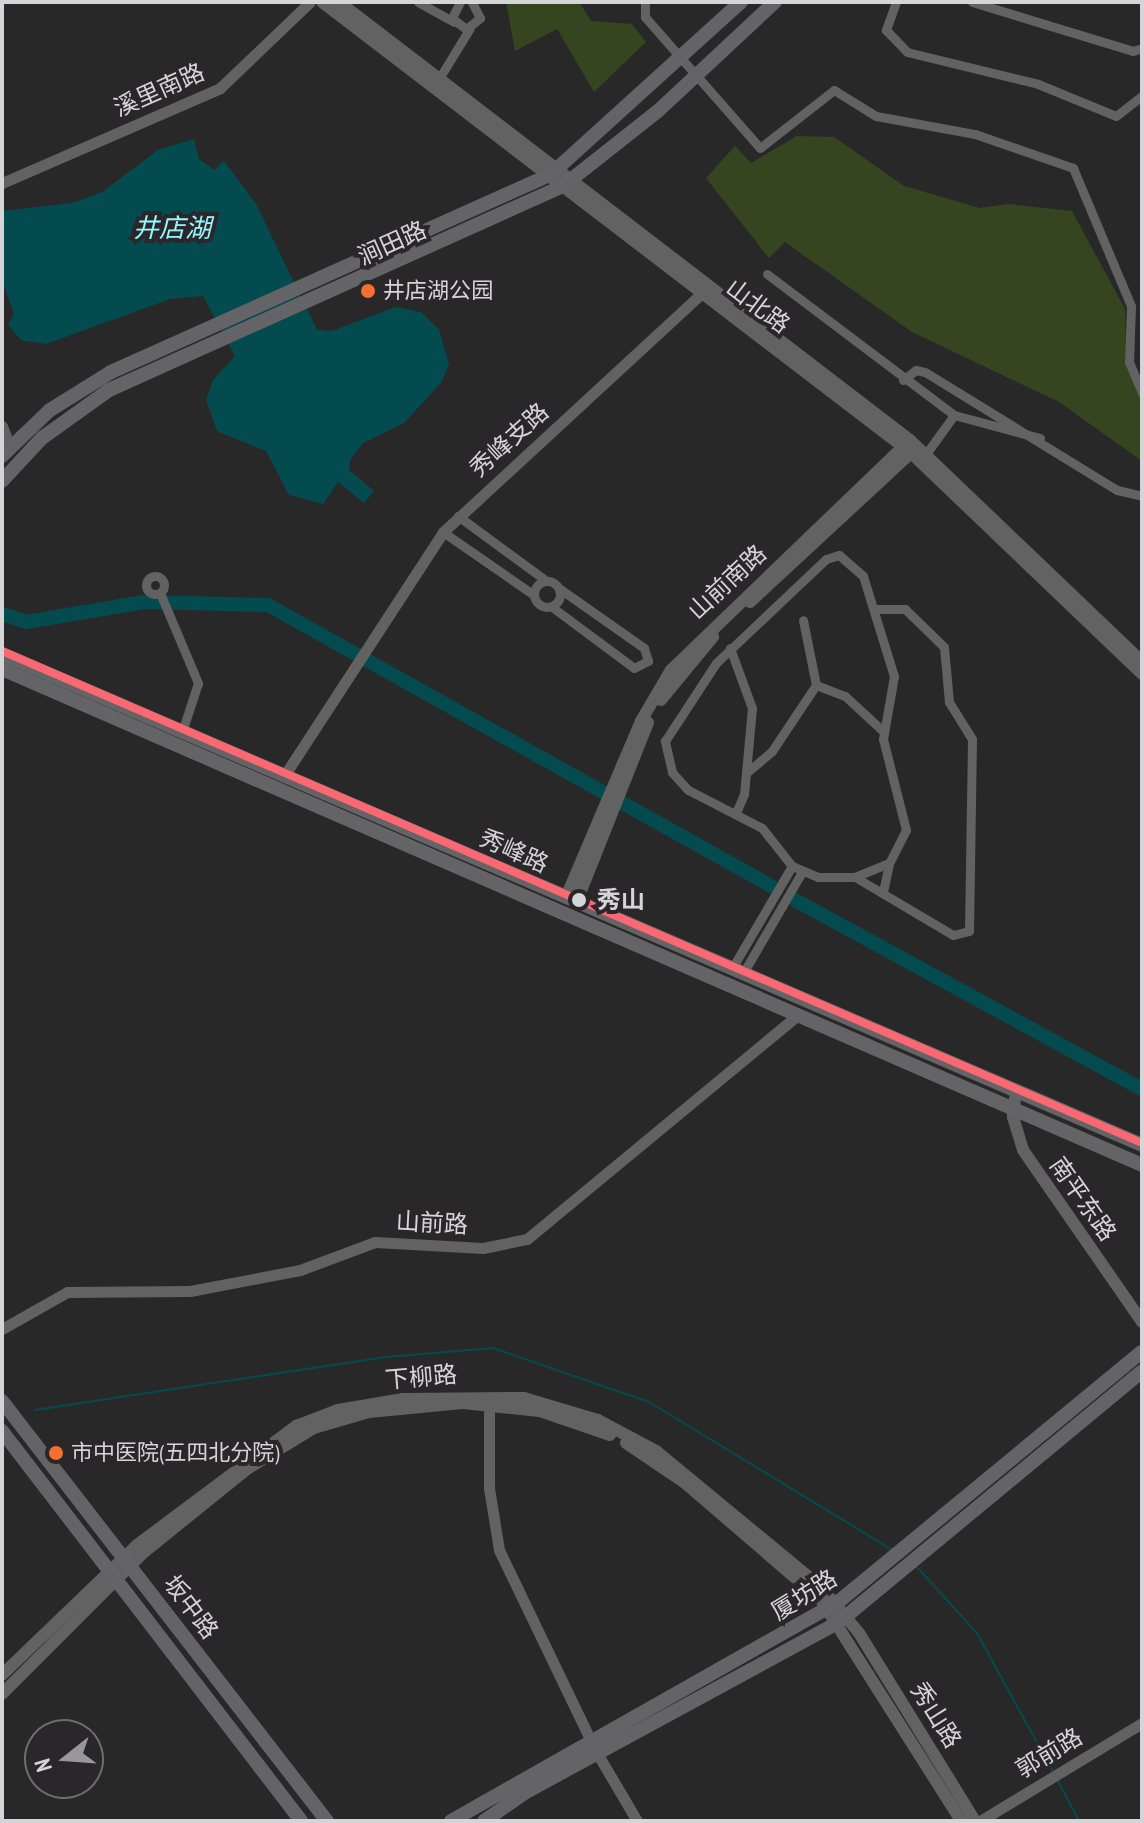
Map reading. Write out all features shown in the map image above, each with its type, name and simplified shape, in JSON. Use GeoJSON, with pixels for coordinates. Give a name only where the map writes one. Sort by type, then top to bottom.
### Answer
{"type":"FeatureCollection","features":[{"type":"Feature","properties":{"kind":"main road","name":"山北路"},"geometry":{"type":"LineString","coordinates":[[322,2],[555,172],[915,450],[1142,662]]}},
{"type":"Feature","properties":{"kind":"main road","name":"山北路"},"geometry":{"type":"LineString","coordinates":[[339,2],[440,77],[555,172]]}},
{"type":"Feature","properties":{"kind":"main road","name":"涧田路"},"geometry":{"type":"LineString","coordinates":[[6,452],[50,410],[111,372],[555,172],[741,2]]}},
{"type":"Feature","properties":{"kind":"main road","name":"涧田路"},"geometry":{"type":"LineString","coordinates":[[2,481],[53,429],[120,385],[568,182],[775,2]]}},
{"type":"Feature","properties":{"kind":"main road","name":"山北路"},"geometry":{"type":"LineString","coordinates":[[915,450],[1142,674]]}},
{"type":"Feature","properties":{"kind":"main road","name":"山前南路"},"geometry":{"type":"LineString","coordinates":[[571,899],[645,713],[679,660],[915,450]]}},
{"type":"Feature","properties":{"kind":"main road","name":"秀峰路"},"geometry":{"type":"LineString","coordinates":[[2,654],[1142,1145]]}},
{"type":"Feature","properties":{"kind":"main road","name":"秀峰路"},"geometry":{"type":"LineString","coordinates":[[2,669],[795,1017],[1015,1108],[1142,1165]]}},
{"type":"Feature","properties":{"kind":"main road"},"geometry":{"type":"LineString","coordinates":[[1015,1108],[1019,1093]]}},
{"type":"Feature","properties":{"kind":"main road","name":"南平东路"},"geometry":{"type":"LineString","coordinates":[[1015,1108],[1037,1163],[1142,1313]]}},
{"type":"Feature","properties":{"kind":"main road","name":"南平东路"},"geometry":{"type":"LineString","coordinates":[[1015,1108],[1028,1159],[1142,1322]]}},
{"type":"Feature","properties":{"kind":"main road","name":"厦坊路"},"geometry":{"type":"LineString","coordinates":[[484,1821],[593,1746],[832,1605],[1142,1352]]}},
{"type":"Feature","properties":{"kind":"main road","name":"厦坊路"},"geometry":{"type":"LineString","coordinates":[[451,1821],[843,1619],[917,1562],[1142,1371]]}},
{"type":"Feature","properties":{"kind":"main road","name":"下柳路"},"geometry":{"type":"LineString","coordinates":[[2,1694],[127,1561],[247,1469],[314,1428],[392,1409],[489,1400],[562,1407],[644,1444],[832,1605],[854,1636]]}},
{"type":"Feature","properties":{"kind":"main road","name":"坂中路"},"geometry":{"type":"LineString","coordinates":[[4,1403],[327,1821]]}},
{"type":"Feature","properties":{"kind":"main road","name":"坂中路"},"geometry":{"type":"LineString","coordinates":[[2,1431],[301,1821]]}},
{"type":"Feature","properties":{"kind":"main road","name":"下柳路"},"geometry":{"type":"LineString","coordinates":[[2,1675],[112,1576]]}},
{"type":"Feature","properties":{"kind":"main road","name":"秀山路"},"geometry":{"type":"LineString","coordinates":[[854,1636],[961,1821]]}},
{"type":"Feature","properties":{"kind":"main road","name":"秀山路"},"geometry":{"type":"LineString","coordinates":[[854,1636],[977,1821]]}},
{"type":"Feature","properties":{"kind":"street","name":"溪里南路"},"geometry":{"type":"LineString","coordinates":[[2,183],[220,88],[310,2]]}},
{"type":"Feature","properties":{"kind":"street"},"geometry":{"type":"LineString","coordinates":[[418,2],[470,28]]}},
{"type":"Feature","properties":{"kind":"street"},"geometry":{"type":"LineString","coordinates":[[454,22],[460,2]]}},
{"type":"Feature","properties":{"kind":"street"},"geometry":{"type":"LineString","coordinates":[[440,77],[470,28],[480,18],[472,2]]}},
{"type":"Feature","properties":{"kind":"street"},"geometry":{"type":"LineString","coordinates":[[645,2],[645,17],[760,148],[834,90],[876,116],[975,134],[1073,168],[1131,306],[1129,362],[1142,393]]}},
{"type":"Feature","properties":{"kind":"street"},"geometry":{"type":"LineString","coordinates":[[896,2],[886,30],[907,52],[1038,84],[1116,116],[1142,96]]}},
{"type":"Feature","properties":{"kind":"street"},"geometry":{"type":"LineString","coordinates":[[972,2],[1133,51],[1142,48]]}},
{"type":"Feature","properties":{"kind":"street"},"geometry":{"type":"LineString","coordinates":[[767,274],[903,380],[954,415],[1040,438]]}},
{"type":"Feature","properties":{"kind":"street","name":"秀峰支路"},"geometry":{"type":"LineString","coordinates":[[284,776],[350,668],[443,532],[706,288]]}},
{"type":"Feature","properties":{"kind":"street"},"geometry":{"type":"LineString","coordinates":[[903,380],[916,370],[925,372],[1040,438],[1117,490],[1142,496]]}},
{"type":"Feature","properties":{"kind":"street"},"geometry":{"type":"LineString","coordinates":[[915,450],[954,415]]}},
{"type":"Feature","properties":{"kind":"street"},"geometry":{"type":"LineString","coordinates":[[2,426],[6,452]]}},
{"type":"Feature","properties":{"kind":"street"},"geometry":{"type":"LineString","coordinates":[[443,532],[534,595],[539,605],[552,607],[634,668],[648,661],[644,648],[458,516]]}},
{"type":"Feature","properties":{"kind":"street"},"geometry":{"type":"LineString","coordinates":[[875,609],[905,609],[944,647],[949,702],[975,756],[969,931],[953,935],[855,877],[802,872],[792,866],[762,828],[688,790],[672,772],[665,741],[698,681],[730,648],[835,555],[858,567],[875,609],[894,676],[884,733],[890,783],[906,830],[889,863],[883,892]]}},
{"type":"Feature","properties":{"kind":"street"},"geometry":{"type":"LineString","coordinates":[[534,595],[545,580]]}},
{"type":"Feature","properties":{"kind":"street"},"geometry":{"type":"LineString","coordinates":[[552,607],[560,589]]}},
{"type":"Feature","properties":{"kind":"street"},"geometry":{"type":"LineString","coordinates":[[160,593],[166,615],[198,683],[182,732]]}},
{"type":"Feature","properties":{"kind":"street"},"geometry":{"type":"LineString","coordinates":[[746,773],[772,751],[816,685],[803,620]]}},
{"type":"Feature","properties":{"kind":"street"},"geometry":{"type":"LineString","coordinates":[[730,648],[752,708],[746,773],[736,813]]}},
{"type":"Feature","properties":{"kind":"street"},"geometry":{"type":"LineString","coordinates":[[816,685],[866,710],[884,733]]}},
{"type":"Feature","properties":{"kind":"street"},"geometry":{"type":"LineString","coordinates":[[866,710],[887,703]]}},
{"type":"Feature","properties":{"kind":"street"},"geometry":{"type":"LineString","coordinates":[[855,877],[889,863]]}},
{"type":"Feature","properties":{"kind":"street"},"geometry":{"type":"LineString","coordinates":[[737,972],[792,866]]}},
{"type":"Feature","properties":{"kind":"street"},"geometry":{"type":"LineString","coordinates":[[737,972],[802,872]]}},
{"type":"Feature","properties":{"kind":"street","name":"山前路"},"geometry":{"type":"LineString","coordinates":[[2,1329],[74,1290],[177,1292],[291,1273],[375,1242],[483,1248],[527,1239],[795,1017]]}},
{"type":"Feature","properties":{"kind":"street"},"geometry":{"type":"LineString","coordinates":[[489,1400],[489,1488],[499,1550],[593,1746],[637,1821]]}},
{"type":"Feature","properties":{"kind":"street","name":"郭前路"},"geometry":{"type":"LineString","coordinates":[[977,1821],[1142,1723]]}},
{"type":"Feature","properties":{"kind":"green space"},"geometry":{"type":"Polygon","coordinates":[[[506,2],[579,2],[591,21],[632,24],[646,42],[594,92],[557,29],[515,51],[506,2]]]}},
{"type":"Feature","properties":{"kind":"green space"},"geometry":{"type":"Polygon","coordinates":[[[797,136],[834,137],[904,186],[980,208],[1008,204],[1072,211],[1125,309],[1126,366],[1142,402],[1142,461],[1059,402],[912,332],[785,242],[769,258],[706,178],[735,146],[751,163],[797,136]]]}},
{"type":"Feature","properties":{"kind":"water","name":"井店湖"},"geometry":{"type":"Polygon","coordinates":[[[194,139],[199,159],[214,170],[224,161],[256,204],[317,330],[332,331],[395,307],[421,312],[439,330],[449,364],[441,383],[404,423],[363,443],[350,460],[349,470],[374,491],[364,503],[338,482],[323,504],[289,495],[266,451],[217,431],[206,400],[213,380],[235,356],[203,296],[170,299],[46,344],[21,340],[8,325],[14,314],[2,280],[2,211],[72,203],[102,192],[158,150],[194,139]]]}},
{"type":"Feature","properties":{"kind":"waterway"},"geometry":{"type":"LineString","coordinates":[[2,614],[26,622],[144,602],[268,605],[771,886]]}},
{"type":"Feature","properties":{"kind":"waterway"},"geometry":{"type":"LineString","coordinates":[[795,900],[1142,1089]]}},
{"type":"Feature","properties":{"kind":"waterway"},"geometry":{"type":"LineString","coordinates":[[35,1410],[386,1357],[493,1348],[649,1402],[891,1549]]}},
{"type":"Feature","properties":{"kind":"waterway"},"geometry":{"type":"LineString","coordinates":[[916,1566],[977,1633],[1053,1772]]}},
{"type":"Feature","properties":{"kind":"waterway"},"geometry":{"type":"LineString","coordinates":[[1058,1781],[1079,1821]]}},
{"type":"Feature","properties":{"kind":"transit line"},"geometry":{"type":"LineString","coordinates":[[2,651],[1142,1143]]}},
{"type":"Feature","properties":{"kind":"place","name":"井店湖公园"},"geometry":{"type":"Point","coordinates":[368,291]}},
{"type":"Feature","properties":{"kind":"place","name":"秀山"},"geometry":{"type":"Point","coordinates":[579,900]}},
{"type":"Feature","properties":{"kind":"place","name":"市中医院(五四北分院)"},"geometry":{"type":"Point","coordinates":[56,1453]}}]}
